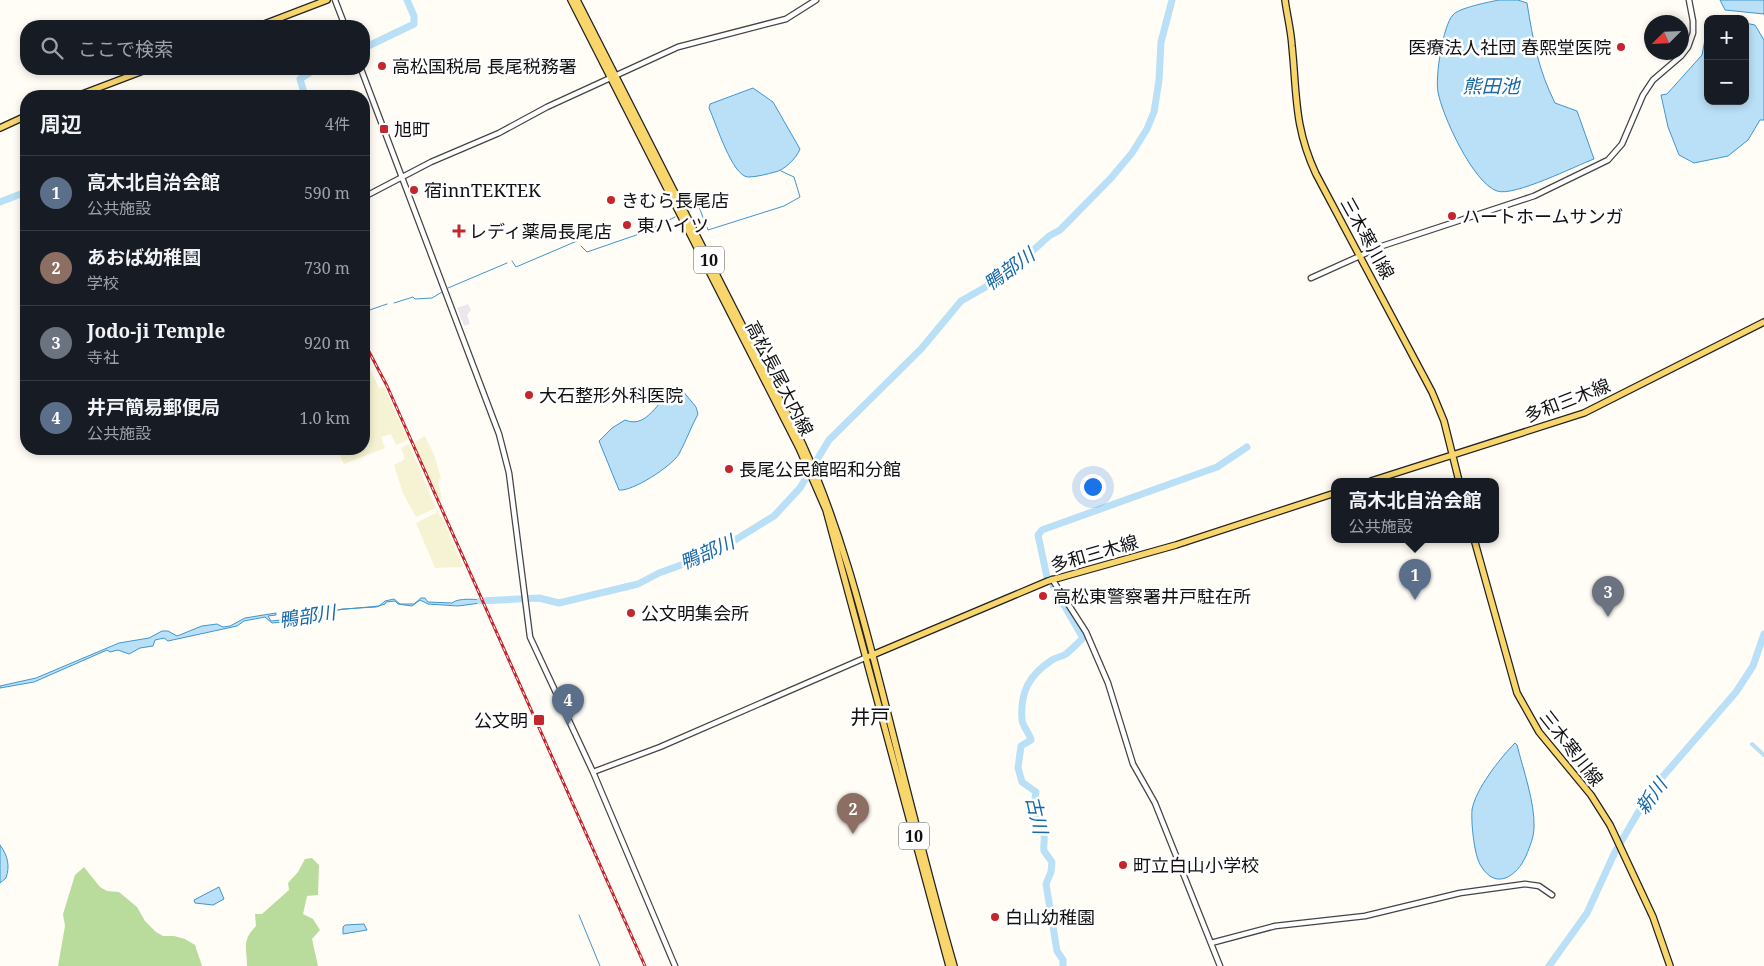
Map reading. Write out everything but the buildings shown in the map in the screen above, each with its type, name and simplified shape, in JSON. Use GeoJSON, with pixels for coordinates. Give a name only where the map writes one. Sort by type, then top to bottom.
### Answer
{"type":"FeatureCollection","features":[{"type":"Feature","properties":{"kind":"main road"},"geometry":{"type":"LineString","coordinates":[[275,20],[327,0]]}},
{"type":"Feature","properties":{"kind":"main road","name":"高松長尾大内線"},"geometry":{"type":"LineString","coordinates":[[572,0],[801,446],[817,482],[870,656],[954,966]]}},
{"type":"Feature","properties":{"kind":"main road","name":"高松長尾大内線"},"geometry":{"type":"LineString","coordinates":[[577,0],[613,77]]}},
{"type":"Feature","properties":{"kind":"main road","name":"三木寒川線"},"geometry":{"type":"LineString","coordinates":[[1285,0],[1292,44],[1296,114],[1304,146],[1316,174],[1432,392],[1444,421],[1458,478]]}},
{"type":"Feature","properties":{"kind":"main road"},"geometry":{"type":"LineString","coordinates":[[93,90],[132,75]]}},
{"type":"Feature","properties":{"kind":"main road"},"geometry":{"type":"LineString","coordinates":[[0,128],[20,119]]}},
{"type":"Feature","properties":{"kind":"main road","name":"多和三木線"},"geometry":{"type":"LineString","coordinates":[[1381,478],[1584,413],[1764,322]]}},
{"type":"Feature","properties":{"kind":"main road","name":"多和三木線"},"geometry":{"type":"LineString","coordinates":[[870,656],[1052,580],[1176,545],[1331,494]]}},
{"type":"Feature","properties":{"kind":"main road","name":"三木寒川線"},"geometry":{"type":"LineString","coordinates":[[1475,543],[1511,678],[1521,702],[1538,732],[1591,795],[1610,824],[1652,917],[1670,966]]}},
{"type":"Feature","properties":{"kind":"main road","name":"高松長尾大内線"},"geometry":{"type":"LineString","coordinates":[[870,656],[949,966]]}},
{"type":"Feature","properties":{"kind":"street"},"geometry":{"type":"LineString","coordinates":[[335,0],[343,20]]}},
{"type":"Feature","properties":{"kind":"street"},"geometry":{"type":"LineString","coordinates":[[370,195],[431,162],[499,133],[678,47],[790,18],[816,0]]}},
{"type":"Feature","properties":{"kind":"street"},"geometry":{"type":"LineString","coordinates":[[1311,278],[1360,255],[1534,196],[1608,160],[1622,144],[1643,95],[1653,80],[1681,56],[1688,47],[1693,33],[1689,0]]}},
{"type":"Feature","properties":{"kind":"street"},"geometry":{"type":"LineString","coordinates":[[363,75],[369,90]]}},
{"type":"Feature","properties":{"kind":"street"},"geometry":{"type":"LineString","coordinates":[[370,93],[504,450],[530,637],[593,772],[674,966]]}},
{"type":"Feature","properties":{"kind":"street"},"geometry":{"type":"LineString","coordinates":[[1052,580],[1086,632],[1108,683],[1133,764],[1155,803],[1220,966]]}},
{"type":"Feature","properties":{"kind":"street"},"geometry":{"type":"LineString","coordinates":[[593,772],[660,747],[870,656]]}},
{"type":"Feature","properties":{"kind":"street"},"geometry":{"type":"LineString","coordinates":[[1211,943],[1275,926],[1365,916],[1460,893],[1532,884],[1552,895]]}},
{"type":"Feature","properties":{"kind":"shaded area"},"geometry":{"type":"Polygon","coordinates":[[[468,304],[471,310],[467,315],[470,324],[464,326],[457,308],[468,304]]]}},
{"type":"Feature","properties":{"kind":"shaded area"},"geometry":{"type":"Polygon","coordinates":[[[370,371],[379,388],[384,387],[408,440],[396,445],[391,434],[381,437],[385,448],[370,454],[370,371]]]}},
{"type":"Feature","properties":{"kind":"shaded area"},"geometry":{"type":"Polygon","coordinates":[[[425,436],[435,457],[441,479],[438,480],[442,498],[439,500],[413,443],[425,436]]]}},
{"type":"Feature","properties":{"kind":"shaded area"},"geometry":{"type":"Polygon","coordinates":[[[409,444],[436,508],[416,517],[403,493],[394,465],[405,459],[401,448],[409,444]]]}},
{"type":"Feature","properties":{"kind":"shaded area"},"geometry":{"type":"Polygon","coordinates":[[[340,455],[367,455],[344,464],[340,455]]]}},
{"type":"Feature","properties":{"kind":"shaded area"},"geometry":{"type":"Polygon","coordinates":[[[438,512],[463,567],[435,568],[416,523],[438,512]]]}},
{"type":"Feature","properties":{"kind":"green space"},"geometry":{"type":"Polygon","coordinates":[[[312,858],[319,865],[318,895],[307,896],[303,914],[313,919],[320,930],[312,939],[318,966],[247,966],[246,945],[248,936],[256,926],[255,914],[262,914],[289,890],[288,883],[298,872],[305,859],[312,858]]]}},
{"type":"Feature","properties":{"kind":"green space"},"geometry":{"type":"Polygon","coordinates":[[[84,867],[100,887],[107,891],[119,892],[137,907],[145,921],[156,932],[163,936],[185,939],[195,945],[202,966],[58,966],[65,926],[63,914],[75,875],[84,867]]]}},
{"type":"Feature","properties":{"kind":"water","name":"熊田池"},"geometry":{"type":"Polygon","coordinates":[[[1499,0],[1518,0],[1527,3],[1537,54],[1549,90],[1555,103],[1577,111],[1594,159],[1545,180],[1517,190],[1505,192],[1497,191],[1488,185],[1469,162],[1452,131],[1441,103],[1437,85],[1443,40],[1453,15],[1467,8],[1499,0]]]}},
{"type":"Feature","properties":{"kind":"water"},"geometry":{"type":"Polygon","coordinates":[[[1720,0],[1764,0],[1764,14],[1725,10],[1720,0]]]}},
{"type":"Feature","properties":{"kind":"water"},"geometry":{"type":"Polygon","coordinates":[[[1749,24],[1755,25],[1764,40],[1764,120],[1760,120],[1748,140],[1728,156],[1694,163],[1679,155],[1668,127],[1661,95],[1667,94],[1702,55],[1704,45],[1704,105],[1749,105],[1749,24]]]}},
{"type":"Feature","properties":{"kind":"water"},"geometry":{"type":"Polygon","coordinates":[[[753,88],[773,102],[800,149],[786,167],[778,171],[748,177],[736,168],[730,159],[709,108],[710,104],[753,88]]]}},
{"type":"Feature","properties":{"kind":"water"},"geometry":{"type":"Polygon","coordinates":[[[682,390],[696,407],[698,414],[679,454],[668,465],[642,483],[625,490],[619,490],[599,441],[612,428],[625,420],[634,422],[642,420],[667,396],[682,390]]]}},
{"type":"Feature","properties":{"kind":"water"},"geometry":{"type":"Polygon","coordinates":[[[421,598],[425,598],[428,602],[452,603],[464,599],[488,600],[488,602],[458,606],[428,604],[420,600],[412,606],[398,604],[395,601],[386,602],[379,606],[385,601],[394,599],[400,604],[414,604],[421,598]]]}},
{"type":"Feature","properties":{"kind":"water"},"geometry":{"type":"Polygon","coordinates":[[[339,610],[304,615],[303,620],[272,623],[265,617],[244,621],[237,626],[168,641],[164,638],[155,640],[153,646],[140,648],[129,654],[118,650],[110,652],[107,650],[34,682],[0,688],[0,686],[36,678],[119,643],[149,638],[162,631],[168,631],[177,636],[202,626],[217,624],[223,627],[230,626],[245,618],[276,613],[276,615],[268,616],[271,621],[300,618],[300,615],[304,613],[339,610]]]}},
{"type":"Feature","properties":{"kind":"water"},"geometry":{"type":"Polygon","coordinates":[[[1515,743],[1531,797],[1534,831],[1526,856],[1517,870],[1506,878],[1499,879],[1487,874],[1476,855],[1472,810],[1483,784],[1502,757],[1515,743]]]}},
{"type":"Feature","properties":{"kind":"water"},"geometry":{"type":"Polygon","coordinates":[[[0,845],[5,853],[8,869],[6,878],[0,883],[0,845]]]}},
{"type":"Feature","properties":{"kind":"water"},"geometry":{"type":"Polygon","coordinates":[[[219,887],[224,899],[213,905],[195,903],[194,900],[219,887]]]}},
{"type":"Feature","properties":{"kind":"water"},"geometry":{"type":"Polygon","coordinates":[[[364,924],[367,930],[343,934],[343,927],[345,925],[364,924]]]}},
{"type":"Feature","properties":{"kind":"waterway"},"geometry":{"type":"LineString","coordinates":[[370,45],[414,24],[414,16],[407,0]]}},
{"type":"Feature","properties":{"kind":"waterway","name":"鴨部川"},"geometry":{"type":"LineString","coordinates":[[480,601],[539,598],[559,603],[638,584],[659,573],[714,553],[774,516],[800,488],[829,440],[921,349],[961,301],[1005,276],[1049,236],[1060,230],[1111,178],[1132,153],[1147,129],[1154,112],[1159,80],[1161,42],[1172,0]]}},
{"type":"Feature","properties":{"kind":"waterway"},"geometry":{"type":"LineString","coordinates":[[303,90],[300,79],[306,75]]}},
{"type":"Feature","properties":{"kind":"waterway"},"geometry":{"type":"LineString","coordinates":[[690,211],[699,207],[708,230],[784,206],[800,197],[794,177],[781,171]]}},
{"type":"Feature","properties":{"kind":"waterway"},"geometry":{"type":"LineString","coordinates":[[0,202],[20,194]]}},
{"type":"Feature","properties":{"kind":"waterway"},"geometry":{"type":"LineString","coordinates":[[581,246],[587,252],[645,232],[675,217]]}},
{"type":"Feature","properties":{"kind":"waterway"},"geometry":{"type":"LineString","coordinates":[[512,261],[516,267],[577,241]]}},
{"type":"Feature","properties":{"kind":"waterway"},"geometry":{"type":"LineString","coordinates":[[448,288],[507,263]]}},
{"type":"Feature","properties":{"kind":"waterway"},"geometry":{"type":"LineString","coordinates":[[394,303],[413,297],[415,299],[432,298],[442,292]]}},
{"type":"Feature","properties":{"kind":"waterway"},"geometry":{"type":"LineString","coordinates":[[370,310],[387,304]]}},
{"type":"Feature","properties":{"kind":"waterway","name":"古川"},"geometry":{"type":"LineString","coordinates":[[1047,577],[1038,535],[1042,530],[1217,467],[1247,447]]}},
{"type":"Feature","properties":{"kind":"waterway","name":"古川"},"geometry":{"type":"LineString","coordinates":[[1053,586],[1083,638],[1066,654],[1044,666],[1028,685],[1023,701],[1022,719],[1031,740],[1021,746],[1018,768],[1022,782],[1036,792],[1035,804],[1043,829],[1044,851],[1052,862],[1051,872],[1046,884],[1057,951],[1063,960],[1063,966]]}},
{"type":"Feature","properties":{"kind":"waterway","name":"新川"},"geometry":{"type":"LineString","coordinates":[[1549,966],[1587,913],[1615,852],[1652,789],[1736,692],[1753,666],[1764,634]]}},
{"type":"Feature","properties":{"kind":"waterway"},"geometry":{"type":"LineString","coordinates":[[1752,744],[1764,755]]}},
{"type":"Feature","properties":{"kind":"waterway"},"geometry":{"type":"LineString","coordinates":[[579,915],[600,966]]}},
{"type":"Feature","properties":{"kind":"railway"},"geometry":{"type":"LineString","coordinates":[[370,353],[387,386],[645,966]]}},
{"type":"Feature","properties":{"kind":"place","name":"医療法人社団 春熙堂医院"},"geometry":{"type":"Point","coordinates":[1621,47]}},
{"type":"Feature","properties":{"kind":"place","name":"高松国税局 長尾税務署"},"geometry":{"type":"Point","coordinates":[382,66]}},
{"type":"Feature","properties":{"kind":"place","name":"旭町"},"geometry":{"type":"Point","coordinates":[384,129]}},
{"type":"Feature","properties":{"kind":"place","name":"宿innTEKTEK"},"geometry":{"type":"Point","coordinates":[414,190]}},
{"type":"Feature","properties":{"kind":"place","name":"きむら長尾店"},"geometry":{"type":"Point","coordinates":[611,200]}},
{"type":"Feature","properties":{"kind":"place","name":"ハートホームサンガ"},"geometry":{"type":"Point","coordinates":[1452,216]}},
{"type":"Feature","properties":{"kind":"place","name":"東ハイツ"},"geometry":{"type":"Point","coordinates":[627,225]}},
{"type":"Feature","properties":{"kind":"place","name":"レディ薬局長尾店"},"geometry":{"type":"Point","coordinates":[459,231]}},
{"type":"Feature","properties":{"kind":"place","name":"大石整形外科医院"},"geometry":{"type":"Point","coordinates":[529,395]}},
{"type":"Feature","properties":{"kind":"place","name":"長尾公民館昭和分館"},"geometry":{"type":"Point","coordinates":[729,469]}},
{"type":"Feature","properties":{"kind":"place","name":"高松東警察署井戸駐在所"},"geometry":{"type":"Point","coordinates":[1043,596]}},
{"type":"Feature","properties":{"kind":"place","name":"高木北自治会館"},"geometry":{"type":"Point","coordinates":[1415,600]}},
{"type":"Feature","properties":{"kind":"place","name":"公文明集会所"},"geometry":{"type":"Point","coordinates":[631,613]}},
{"type":"Feature","properties":{"kind":"place","name":"Jodo-ji Temple"},"geometry":{"type":"Point","coordinates":[1608,617]}},
{"type":"Feature","properties":{"kind":"place","name":"公文明"},"geometry":{"type":"Point","coordinates":[539,720]}},
{"type":"Feature","properties":{"kind":"place","name":"井戸簡易郵便局"},"geometry":{"type":"Point","coordinates":[568,725]}},
{"type":"Feature","properties":{"kind":"place","name":"あおば幼稚園"},"geometry":{"type":"Point","coordinates":[853,834]}},
{"type":"Feature","properties":{"kind":"place","name":"町立白山小学校"},"geometry":{"type":"Point","coordinates":[1123,865]}},
{"type":"Feature","properties":{"kind":"place","name":"白山幼稚園"},"geometry":{"type":"Point","coordinates":[995,917]}},
{"type":"Feature","properties":{"kind":"district","name":"井戸"},"geometry":{"type":"Point","coordinates":[870,716]}}]}
